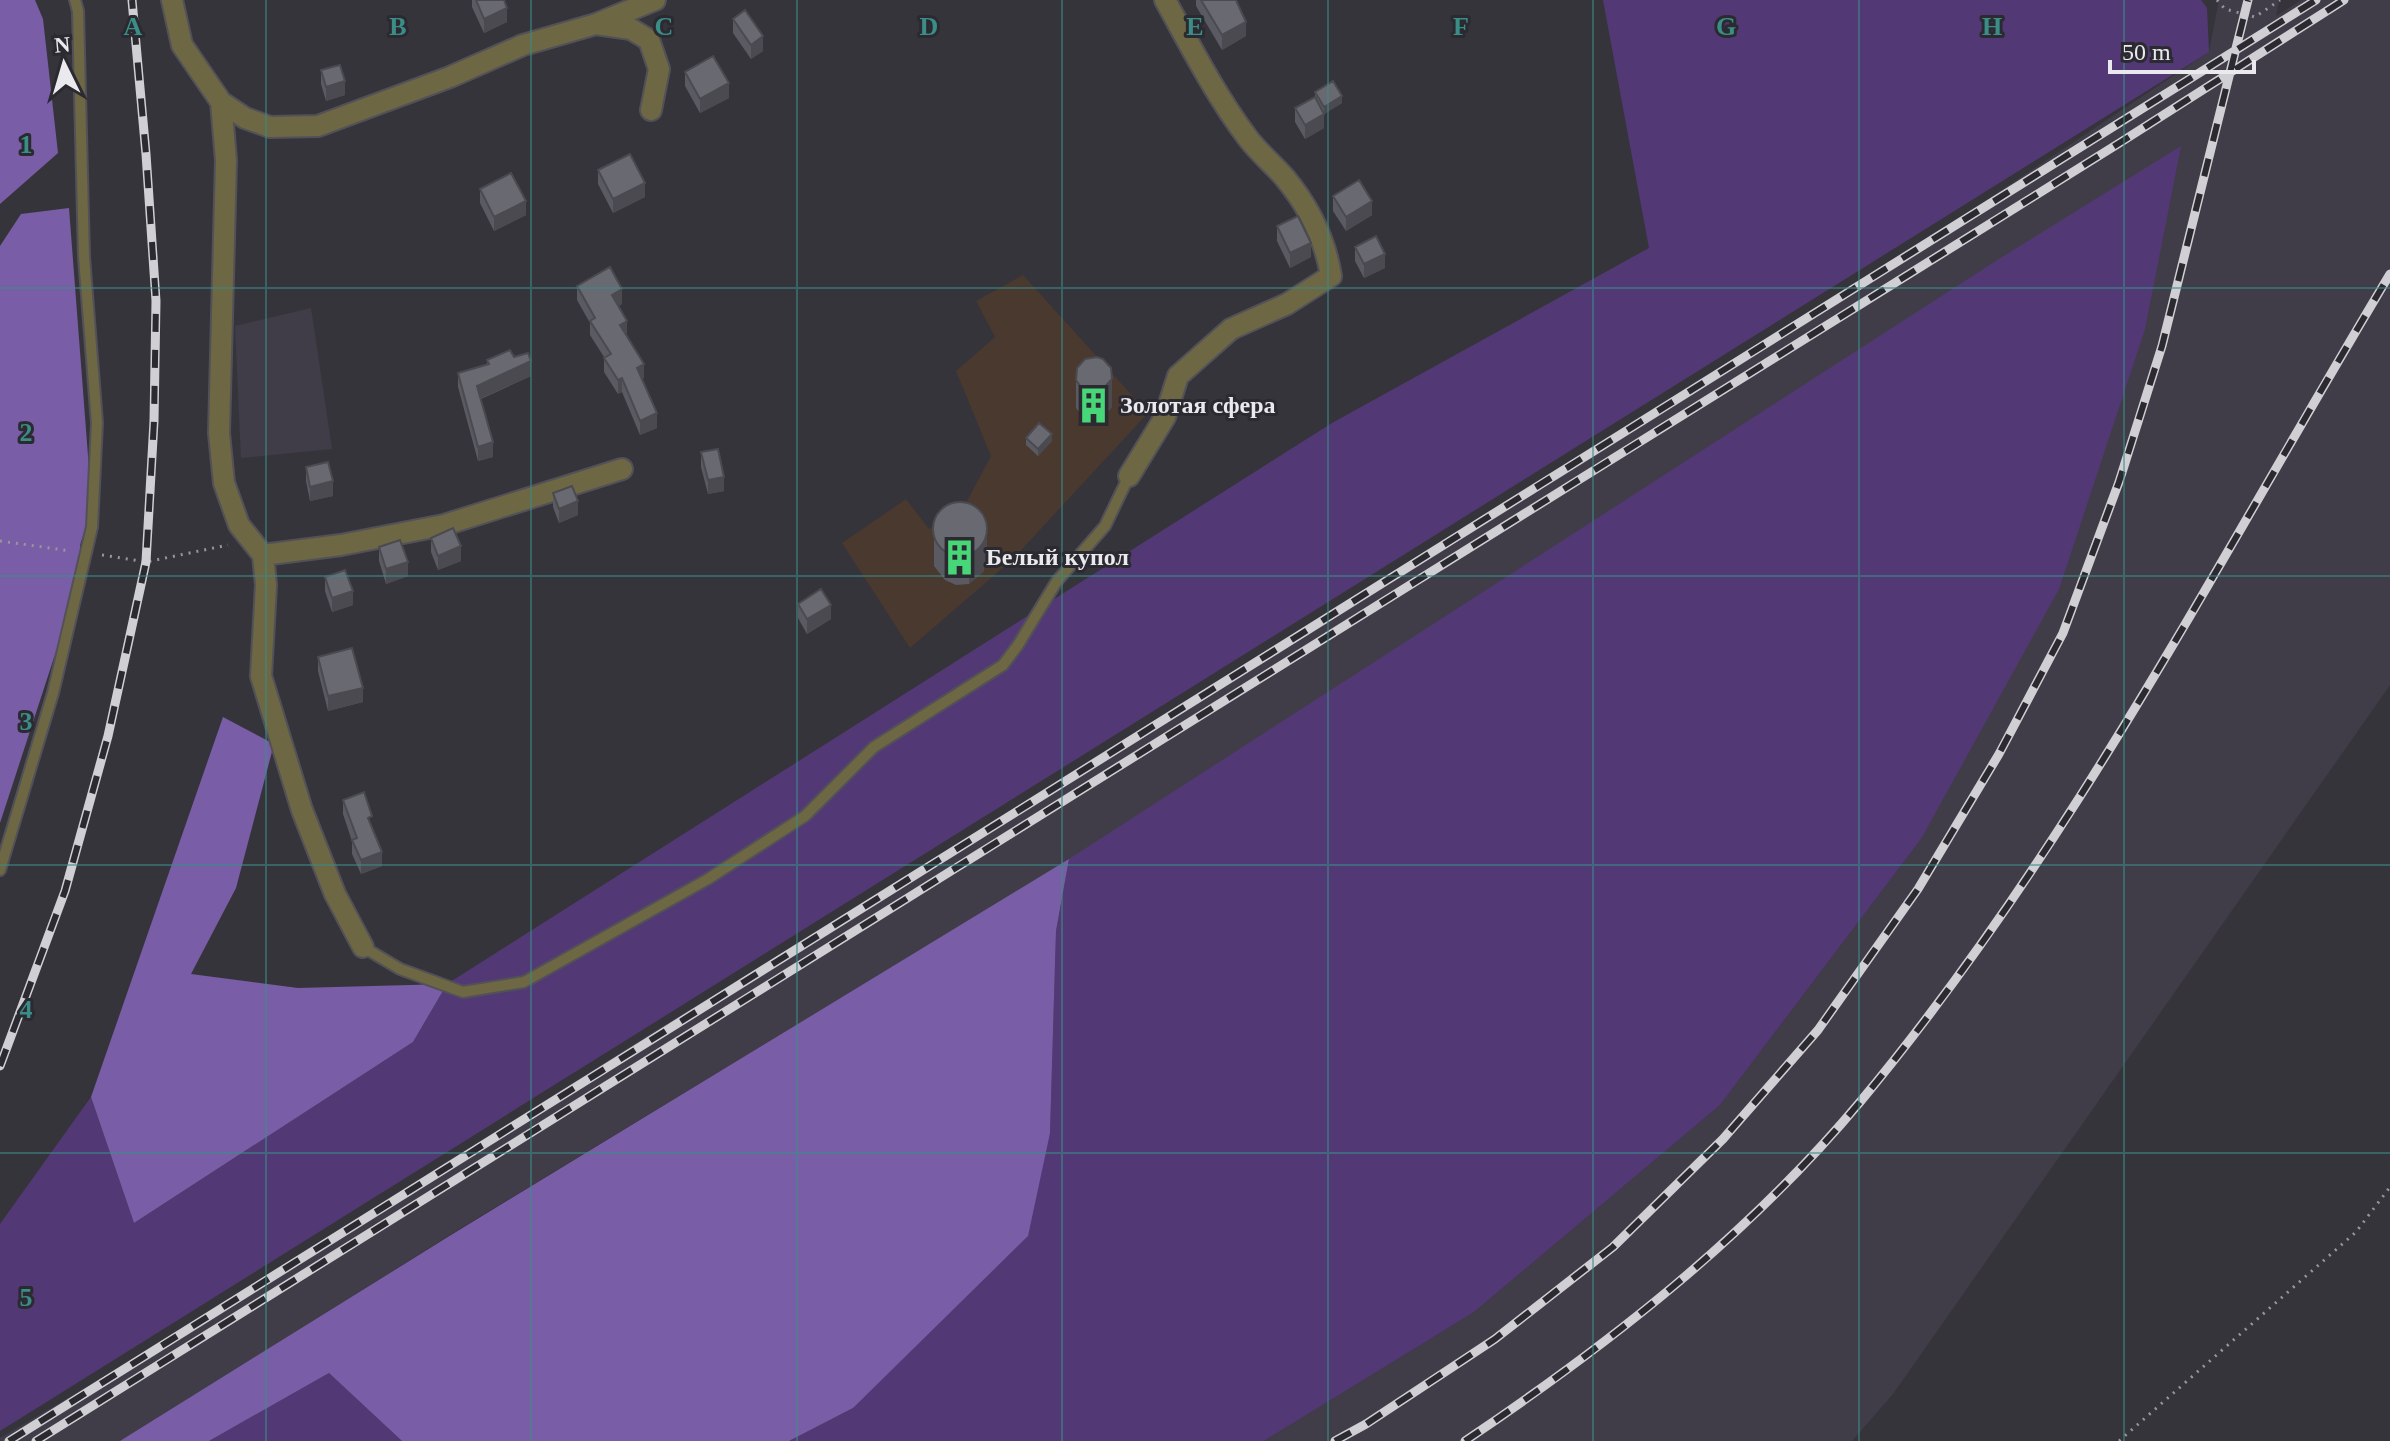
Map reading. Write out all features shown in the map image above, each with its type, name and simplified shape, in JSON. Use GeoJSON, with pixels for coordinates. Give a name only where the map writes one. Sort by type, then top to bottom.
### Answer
{"type":"FeatureCollection","features":[{"type":"Feature","properties":{"kind":"street"},"geometry":{"type":"LineString","coordinates":[[172,0],[182,45],[221,102],[245,118],[270,127],[318,126],[450,77],[523,45],[596,24],[655,0]]}},
{"type":"Feature","properties":{"kind":"street"},"geometry":{"type":"LineString","coordinates":[[1129,476],[1165,417],[1178,376],[1231,329],[1287,304],[1331,276],[1326,249],[1315,222],[1285,178],[1249,140],[1214,89],[1165,0]]}},
{"type":"Feature","properties":{"kind":"street"},"geometry":{"type":"LineString","coordinates":[[596,24],[631,29],[649,40],[659,69],[651,110]]}},
{"type":"Feature","properties":{"kind":"street"},"geometry":{"type":"LineString","coordinates":[[221,102],[226,160],[219,433],[224,483],[239,525],[257,548],[266,585],[261,676],[302,810],[335,894],[363,947]]}},
{"type":"Feature","properties":{"kind":"street"},"geometry":{"type":"LineString","coordinates":[[257,548],[341,545],[444,525],[622,469]]}},
{"type":"Feature","properties":{"kind":"lane"},"geometry":{"type":"LineString","coordinates":[[0,870],[53,693],[92,527],[97,423],[84,257],[78,11],[75,0]]}},
{"type":"Feature","properties":{"kind":"lane"},"geometry":{"type":"LineString","coordinates":[[363,947],[400,969],[463,992],[524,982],[708,879],[805,816],[874,747],[1003,665],[1057,581],[1105,526],[1129,476]]}},
{"type":"Feature","properties":{"kind":"path"},"geometry":{"type":"LineString","coordinates":[[2217,0],[2225,9],[2255,17],[2280,0]]}},
{"type":"Feature","properties":{"kind":"path"},"geometry":{"type":"LineString","coordinates":[[0,541],[146,562],[257,548]]}},
{"type":"Feature","properties":{"kind":"path"},"geometry":{"type":"LineString","coordinates":[[2119,1441],[2356,1232],[2390,1187]]}},
{"type":"Feature","properties":{"kind":"shaded area"},"geometry":{"type":"Polygon","coordinates":[[[0,0],[35,0],[43,19],[58,153],[0,204],[0,0]]]}},
{"type":"Feature","properties":{"kind":"shaded area"},"geometry":{"type":"Polygon","coordinates":[[[1603,0],[2201,0],[2207,8],[2209,52],[0,1431],[0,1224],[91,1097],[134,1223],[413,1042],[447,984],[1332,423],[1649,248],[1603,0]]]}},
{"type":"Feature","properties":{"kind":"shaded area"},"geometry":{"type":"Polygon","coordinates":[[[2219,0],[2279,0],[2276,16],[2302,0],[2390,0],[2390,685],[1893,1394],[1852,1441],[1264,1441],[1474,1312],[1720,1105],[1921,839],[1072,858],[456,1231],[122,1441],[0,1441],[0,1438],[185,1329],[650,1034],[1028,805],[1970,211],[2209,52],[2219,0]]]}},
{"type":"Feature","properties":{"kind":"shaded area"},"geometry":{"type":"Polygon","coordinates":[[[2181,146],[2145,329],[2059,589],[1921,839],[1720,1105],[1474,1312],[1264,1441],[789,1441],[853,1408],[1050,1133],[1056,931],[1069,859],[1999,259],[2181,146]]]}},
{"type":"Feature","properties":{"kind":"shaded area"},"geometry":{"type":"Polygon","coordinates":[[[69,208],[92,508],[80,545],[80,578],[0,823],[0,246],[21,214],[69,208]]]}},
{"type":"Feature","properties":{"kind":"shaded area"},"geometry":{"type":"Polygon","coordinates":[[[1023,275],[1148,413],[1012,560],[910,648],[842,543],[906,499],[929,529],[966,503],[991,456],[956,371],[995,337],[976,301],[1023,275]]]}},
{"type":"Feature","properties":{"kind":"shaded area"},"geometry":{"type":"Polygon","coordinates":[[[311,308],[332,449],[241,458],[235,326],[311,308]]]}},
{"type":"Feature","properties":{"kind":"shaded area"},"geometry":{"type":"Polygon","coordinates":[[[223,717],[274,744],[236,888],[191,974],[298,988],[447,984],[413,1042],[134,1223],[91,1097],[223,717]]]}},
{"type":"Feature","properties":{"kind":"shaded area"},"geometry":{"type":"Polygon","coordinates":[[[1069,859],[1056,931],[1050,1133],[1028,1236],[853,1408],[789,1441],[402,1441],[329,1373],[209,1441],[120,1441],[451,1235],[1069,859]]]}},
{"type":"Feature","properties":{"kind":"shaded area"},"geometry":{"type":"Polygon","coordinates":[[[329,1373],[402,1441],[209,1441],[329,1373]]]}},
{"type":"Feature","properties":{"kind":"building"},"geometry":{"type":"Polygon","coordinates":[[[476,0],[504,0],[507,8],[484,19],[476,0]]]}},
{"type":"Feature","properties":{"kind":"building"},"geometry":{"type":"Polygon","coordinates":[[[1201,0],[1236,0],[1246,22],[1222,35],[1201,0]]]}},
{"type":"Feature","properties":{"kind":"building"},"geometry":{"type":"Polygon","coordinates":[[[745,10],[763,36],[751,45],[733,19],[745,10]]]}},
{"type":"Feature","properties":{"kind":"building"},"geometry":{"type":"Polygon","coordinates":[[[713,56],[729,83],[700,99],[685,72],[713,56]]]}},
{"type":"Feature","properties":{"kind":"building"},"geometry":{"type":"Polygon","coordinates":[[[340,65],[345,81],[326,87],[321,70],[340,65]]]}},
{"type":"Feature","properties":{"kind":"building"},"geometry":{"type":"Polygon","coordinates":[[[1333,81],[1342,96],[1324,107],[1315,92],[1333,81]]]}},
{"type":"Feature","properties":{"kind":"building"},"geometry":{"type":"Polygon","coordinates":[[[1315,97],[1324,114],[1305,125],[1295,108],[1315,97]]]}},
{"type":"Feature","properties":{"kind":"building"},"geometry":{"type":"Polygon","coordinates":[[[630,154],[645,183],[613,199],[598,170],[630,154]]]}},
{"type":"Feature","properties":{"kind":"building"},"geometry":{"type":"Polygon","coordinates":[[[511,173],[526,201],[494,217],[480,189],[511,173]]]}},
{"type":"Feature","properties":{"kind":"building"},"geometry":{"type":"Polygon","coordinates":[[[1359,180],[1372,201],[1346,217],[1333,196],[1359,180]]]}},
{"type":"Feature","properties":{"kind":"building"},"geometry":{"type":"Polygon","coordinates":[[[1298,216],[1311,243],[1290,253],[1277,226],[1298,216]]]}},
{"type":"Feature","properties":{"kind":"building"},"geometry":{"type":"Polygon","coordinates":[[[1376,236],[1385,254],[1364,264],[1355,247],[1376,236]]]}},
{"type":"Feature","properties":{"kind":"building"},"geometry":{"type":"Polygon","coordinates":[[[610,267],[622,289],[612,295],[627,321],[620,325],[644,364],[637,368],[657,413],[640,421],[622,378],[618,380],[604,358],[611,354],[590,321],[595,318],[577,286],[610,267]]]}},
{"type":"Feature","properties":{"kind":"building"},"geometry":{"type":"Polygon","coordinates":[[[510,350],[514,357],[528,353],[531,361],[477,386],[493,442],[478,447],[458,373],[489,364],[487,360],[510,350]]]}},
{"type":"Feature","properties":{"kind":"building"},"geometry":{"type":"Polygon","coordinates":[[[1097,357],[1111,368],[1112,379],[1100,392],[1083,390],[1076,380],[1077,368],[1085,359],[1097,357]]]}},
{"type":"Feature","properties":{"kind":"building"},"geometry":{"type":"Polygon","coordinates":[[[1039,423],[1052,434],[1038,449],[1026,438],[1039,423]]]}},
{"type":"Feature","properties":{"kind":"building"},"geometry":{"type":"Polygon","coordinates":[[[718,449],[724,477],[708,480],[701,452],[718,449]]]}},
{"type":"Feature","properties":{"kind":"building"},"geometry":{"type":"Polygon","coordinates":[[[328,462],[333,481],[310,487],[306,467],[328,462]]]}},
{"type":"Feature","properties":{"kind":"building"},"geometry":{"type":"Polygon","coordinates":[[[572,486],[578,501],[559,509],[553,493],[572,486]]]}},
{"type":"Feature","properties":{"kind":"building"},"geometry":{"type":"Polygon","coordinates":[[[960,502],[979,510],[987,529],[979,548],[960,556],[941,548],[933,529],[941,510],[960,502]]]}},
{"type":"Feature","properties":{"kind":"building"},"geometry":{"type":"Polygon","coordinates":[[[453,528],[461,546],[438,556],[431,538],[453,528]]]}},
{"type":"Feature","properties":{"kind":"building"},"geometry":{"type":"Polygon","coordinates":[[[400,540],[408,562],[386,569],[379,547],[400,540]]]}},
{"type":"Feature","properties":{"kind":"building"},"geometry":{"type":"Polygon","coordinates":[[[345,570],[353,591],[332,598],[325,577],[345,570]]]}},
{"type":"Feature","properties":{"kind":"building"},"geometry":{"type":"Polygon","coordinates":[[[821,589],[831,605],[807,619],[798,604],[821,589]]]}},
{"type":"Feature","properties":{"kind":"building"},"geometry":{"type":"Polygon","coordinates":[[[352,648],[363,688],[328,696],[318,657],[352,648]]]}},
{"type":"Feature","properties":{"kind":"building"},"geometry":{"type":"Polygon","coordinates":[[[364,792],[372,816],[368,818],[382,852],[361,860],[352,840],[357,838],[343,800],[364,792]]]}},
{"type":"Feature","properties":{"kind":"railway"},"geometry":{"type":"LineString","coordinates":[[0,1066],[65,891],[108,736],[146,562],[154,421],[156,301],[132,0]]}},
{"type":"Feature","properties":{"kind":"railway"},"geometry":{"type":"LineString","coordinates":[[1335,1441],[1495,1339],[1613,1247],[1723,1139],[1818,1030],[1918,889],[1999,754],[2063,633],[2119,482],[2162,346],[2248,0]]}},
{"type":"Feature","properties":{"kind":"railway"},"geometry":{"type":"LineString","coordinates":[[9,1441],[2316,0]]}},
{"type":"Feature","properties":{"kind":"railway"},"geometry":{"type":"LineString","coordinates":[[36,1441],[2344,0]]}},
{"type":"Feature","properties":{"kind":"railway"},"geometry":{"type":"LineString","coordinates":[[1465,1441],[1572,1366],[1724,1243],[1817,1151],[1860,1102],[1936,1005],[2076,803],[2204,593],[2390,274]]}},
{"type":"Feature","properties":{"kind":"place","name":"Золотая сфера"},"geometry":{"type":"Point","coordinates":[1094,405]}},
{"type":"Feature","properties":{"kind":"place","name":"Белый купол"},"geometry":{"type":"Point","coordinates":[960,557]}}]}
